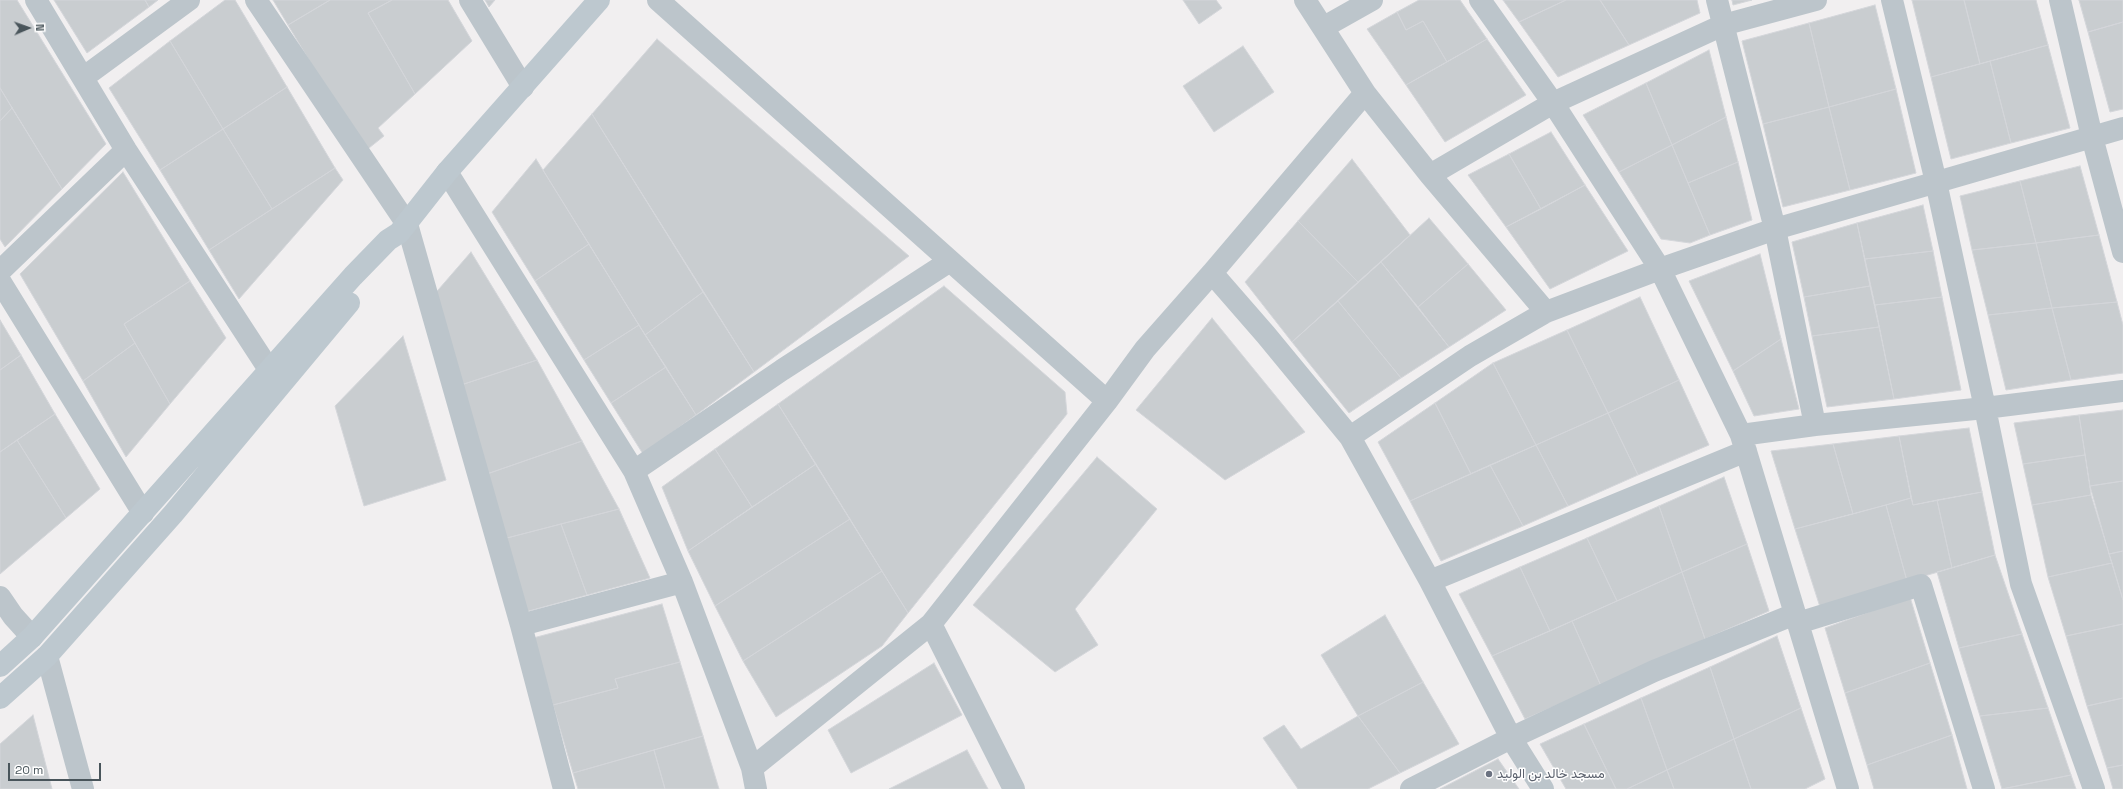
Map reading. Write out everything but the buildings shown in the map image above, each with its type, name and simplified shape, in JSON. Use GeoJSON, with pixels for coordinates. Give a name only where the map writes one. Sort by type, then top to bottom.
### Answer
{"type":"FeatureCollection","features":[{"type":"Feature","properties":{"kind":"street"},"geometry":{"type":"LineString","coordinates":[[36,0],[84,77],[126,150],[270,371]]}},
{"type":"Feature","properties":{"kind":"street"},"geometry":{"type":"LineString","coordinates":[[84,77],[189,0]]}},
{"type":"Feature","properties":{"kind":"street"},"geometry":{"type":"LineString","coordinates":[[256,0],[403,229],[521,625],[564,789]]}},
{"type":"Feature","properties":{"kind":"street"},"geometry":{"type":"LineString","coordinates":[[470,0],[523,88]]}},
{"type":"Feature","properties":{"kind":"street"},"geometry":{"type":"LineString","coordinates":[[0,666],[32,637],[353,276],[388,240],[403,229],[447,172],[523,88],[599,0]]}},
{"type":"Feature","properties":{"kind":"street"},"geometry":{"type":"LineString","coordinates":[[658,0],[1107,402]]}},
{"type":"Feature","properties":{"kind":"street"},"geometry":{"type":"LineString","coordinates":[[1305,0],[1324,27],[1365,93],[1430,175],[1546,312]]}},
{"type":"Feature","properties":{"kind":"street"},"geometry":{"type":"LineString","coordinates":[[1324,27],[1372,0]]}},
{"type":"Feature","properties":{"kind":"street"},"geometry":{"type":"LineString","coordinates":[[1480,0],[1553,103],[1660,269],[1744,443],[1797,619],[1841,786]]}},
{"type":"Feature","properties":{"kind":"street"},"geometry":{"type":"LineString","coordinates":[[1717,0],[1775,229],[1815,425]]}},
{"type":"Feature","properties":{"kind":"street"},"geometry":{"type":"LineString","coordinates":[[1430,175],[1553,103],[1723,25],[1816,0]]}},
{"type":"Feature","properties":{"kind":"street"},"geometry":{"type":"LineString","coordinates":[[1892,0],[1936,182],[2021,584],[2094,789]]}},
{"type":"Feature","properties":{"kind":"street"},"geometry":{"type":"LineString","coordinates":[[2060,0],[2092,137],[2123,252]]}},
{"type":"Feature","properties":{"kind":"street"},"geometry":{"type":"LineString","coordinates":[[752,768],[931,624],[1107,402],[1145,349],[1212,273],[1365,93]]}},
{"type":"Feature","properties":{"kind":"street"},"geometry":{"type":"LineString","coordinates":[[1350,437],[1470,356],[1546,312],[1660,269],[1775,229],[2123,128]]}},
{"type":"Feature","properties":{"kind":"street"},"geometry":{"type":"LineString","coordinates":[[0,271],[126,150]]}},
{"type":"Feature","properties":{"kind":"street"},"geometry":{"type":"LineString","coordinates":[[447,172],[634,471],[682,582],[752,768],[756,789]]}},
{"type":"Feature","properties":{"kind":"street"},"geometry":{"type":"LineString","coordinates":[[0,698],[47,656],[173,514],[395,246],[403,229]]}},
{"type":"Feature","properties":{"kind":"street"},"geometry":{"type":"LineString","coordinates":[[634,471],[782,370],[950,261]]}},
{"type":"Feature","properties":{"kind":"street"},"geometry":{"type":"LineString","coordinates":[[1212,273],[1271,341],[1350,437],[1430,581],[1511,738],[1543,789]]}},
{"type":"Feature","properties":{"kind":"street"},"geometry":{"type":"LineString","coordinates":[[0,280],[143,513]]}},
{"type":"Feature","properties":{"kind":"street"},"geometry":{"type":"LineString","coordinates":[[1430,581],[1744,443],[1815,425],[1985,408],[2123,390]]}},
{"type":"Feature","properties":{"kind":"street"},"geometry":{"type":"LineString","coordinates":[[521,625],[682,582]]}},
{"type":"Feature","properties":{"kind":"street"},"geometry":{"type":"LineString","coordinates":[[1411,789],[1511,738],[1654,671],[1797,619],[1921,585],[1984,789]]}},
{"type":"Feature","properties":{"kind":"street"},"geometry":{"type":"LineString","coordinates":[[0,597],[13,616],[32,637]]}},
{"type":"Feature","properties":{"kind":"street"},"geometry":{"type":"LineString","coordinates":[[931,624],[1014,789]]}},
{"type":"Feature","properties":{"kind":"street"},"geometry":{"type":"LineString","coordinates":[[47,656],[83,789]]}},
{"type":"Feature","properties":{"kind":"place","name":"مسجد خالد بن الوليد"},"geometry":{"type":"Point","coordinates":[1489,774]}}]}
